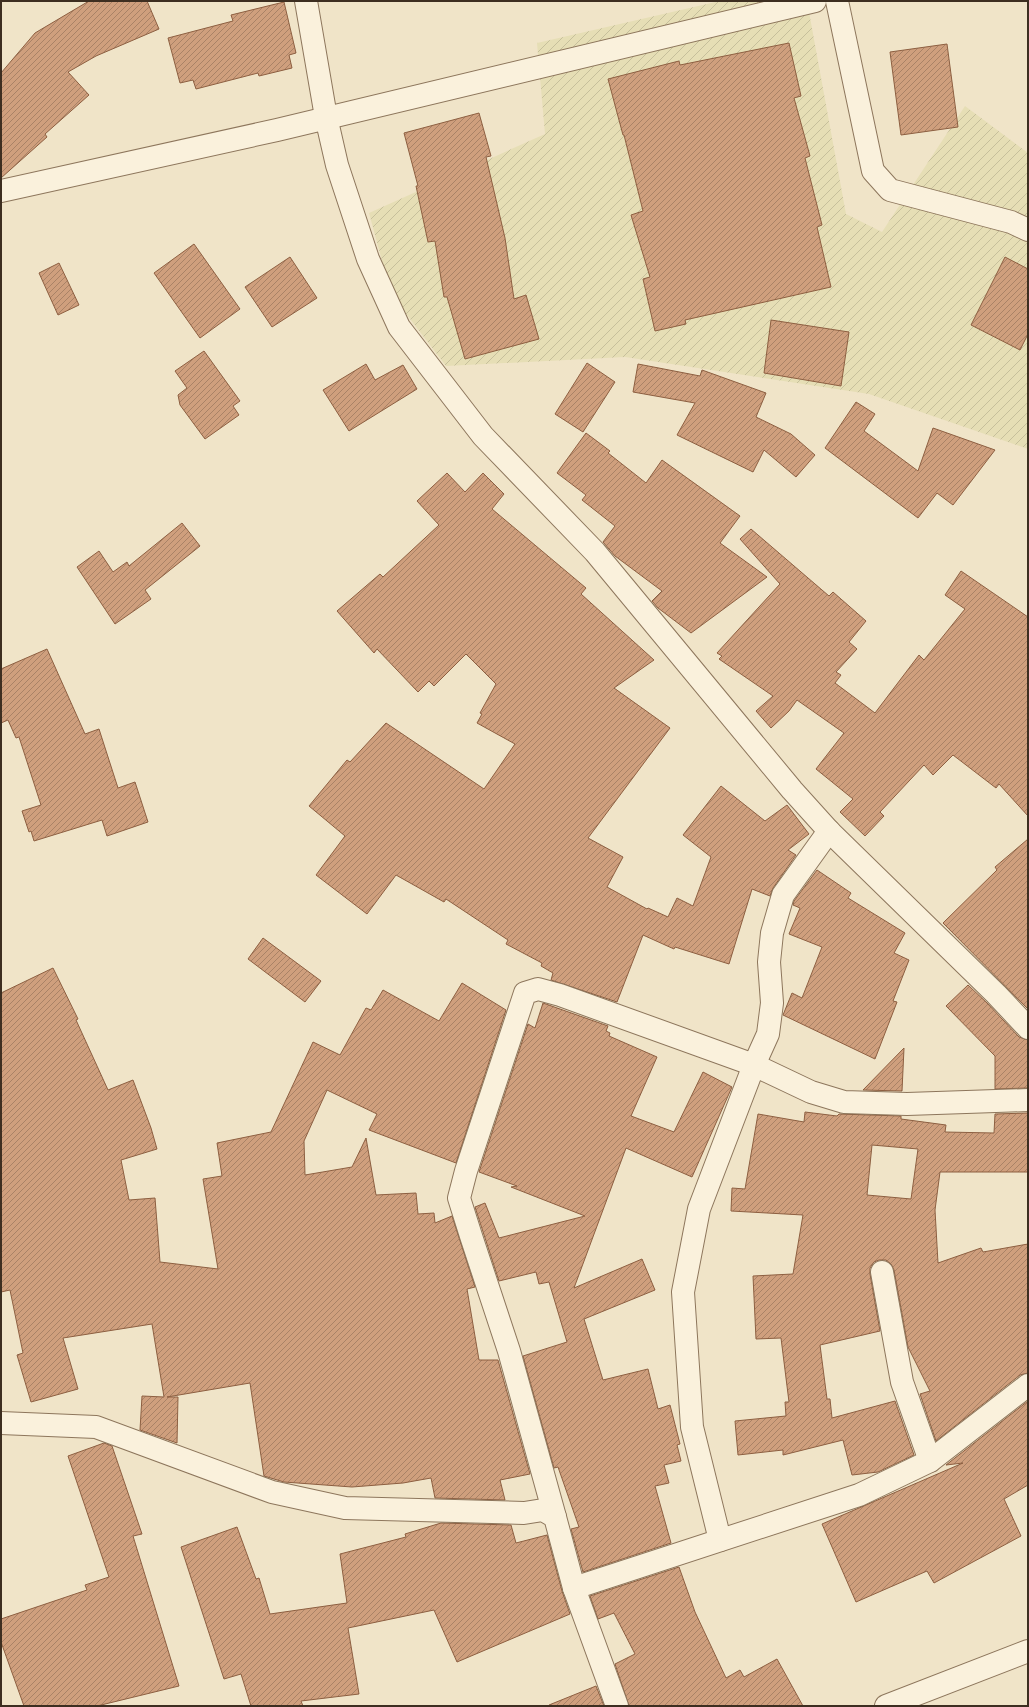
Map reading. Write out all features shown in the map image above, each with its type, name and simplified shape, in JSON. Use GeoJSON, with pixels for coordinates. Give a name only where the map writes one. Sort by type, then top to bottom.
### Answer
{"type":"FeatureCollection","features":[{"type":"Feature","properties":{"kind":"street"},"geometry":{"type":"LineString","coordinates":[[306,1],[326,117],[337,165],[368,259],[399,327],[483,436],[595,552],[792,790],[829,831],[996,994],[1028,1028]]}},
{"type":"Feature","properties":{"kind":"street"},"geometry":{"type":"LineString","coordinates":[[1,191],[277,130],[755,8],[815,1]]}},
{"type":"Feature","properties":{"kind":"street"},"geometry":{"type":"LineString","coordinates":[[837,1],[873,171],[890,190],[1011,222],[1028,230]]}},
{"type":"Feature","properties":{"kind":"street"},"geometry":{"type":"LineString","coordinates":[[720,1540],[692,1427],[683,1292],[699,1209],[754,1065],[768,1034],[772,1003],[769,962],[772,933],[782,895],[829,831]]}},
{"type":"Feature","properties":{"kind":"street"},"geometry":{"type":"LineString","coordinates":[[617,1706],[574,1588],[509,1351],[460,1198],[466,1170],[525,993],[538,989],[560,995],[754,1065],[811,1092],[844,1102],[906,1104],[1028,1100]]}},
{"type":"Feature","properties":{"kind":"street"},"geometry":{"type":"LineString","coordinates":[[882,1272],[902,1382],[930,1461]]}},
{"type":"Feature","properties":{"kind":"street"},"geometry":{"type":"LineString","coordinates":[[574,1588],[859,1496],[930,1461],[1028,1384]]}},
{"type":"Feature","properties":{"kind":"street"},"geometry":{"type":"LineString","coordinates":[[1,1423],[96,1427],[272,1492],[344,1508],[524,1513],[543,1510],[555,1517]]}},
{"type":"Feature","properties":{"kind":"street"},"geometry":{"type":"LineString","coordinates":[[886,1706],[1028,1651]]}},
{"type":"Feature","properties":{"kind":"shaded area"},"geometry":{"type":"Polygon","coordinates":[[[720,1],[807,1],[846,214],[882,232],[965,106],[1028,153],[1028,449],[869,394],[625,357],[446,366],[391,294],[369,213],[545,134],[537,43],[720,1]]]}},
{"type":"Feature","properties":{"kind":"building"},"geometry":{"type":"Polygon","coordinates":[[[89,1],[147,1],[159,29],[96,56],[68,72],[89,95],[45,134],[47,137],[1,178],[1,73],[35,33],[89,1]]]}},
{"type":"Feature","properties":{"kind":"building"},"geometry":{"type":"Polygon","coordinates":[[[284,2],[296,53],[289,55],[292,68],[259,76],[258,73],[196,89],[193,80],[180,83],[168,38],[233,21],[231,15],[284,2]]]}},
{"type":"Feature","properties":{"kind":"building"},"geometry":{"type":"Polygon","coordinates":[[[789,43],[801,96],[794,98],[810,156],[805,158],[822,225],[817,227],[831,287],[685,320],[686,324],[655,331],[643,279],[650,277],[631,215],[643,211],[608,79],[679,61],[680,65],[789,43]]]}},
{"type":"Feature","properties":{"kind":"building"},"geometry":{"type":"Polygon","coordinates":[[[947,44],[958,127],[901,135],[890,52],[947,44]]]}},
{"type":"Feature","properties":{"kind":"building"},"geometry":{"type":"Polygon","coordinates":[[[479,113],[491,156],[486,157],[505,238],[514,299],[526,295],[539,339],[465,359],[447,297],[444,297],[435,241],[428,242],[416,186],[418,186],[404,133],[479,113]]]}},
{"type":"Feature","properties":{"kind":"building"},"geometry":{"type":"Polygon","coordinates":[[[194,244],[240,309],[200,338],[154,273],[194,244]]]}},
{"type":"Feature","properties":{"kind":"building"},"geometry":{"type":"Polygon","coordinates":[[[290,257],[317,298],[272,327],[245,287],[290,257]]]}},
{"type":"Feature","properties":{"kind":"building"},"geometry":{"type":"Polygon","coordinates":[[[1005,257],[1028,269],[1028,334],[1020,350],[971,325],[1005,257]]]}},
{"type":"Feature","properties":{"kind":"building"},"geometry":{"type":"Polygon","coordinates":[[[59,263],[79,305],[58,315],[39,273],[59,263]]]}},
{"type":"Feature","properties":{"kind":"building"},"geometry":{"type":"Polygon","coordinates":[[[771,320],[849,332],[841,386],[764,373],[771,320]]]}},
{"type":"Feature","properties":{"kind":"building"},"geometry":{"type":"Polygon","coordinates":[[[204,351],[240,401],[233,406],[239,415],[205,439],[180,405],[178,395],[187,388],[175,371],[204,351]]]}},
{"type":"Feature","properties":{"kind":"building"},"geometry":{"type":"Polygon","coordinates":[[[587,363],[615,382],[583,432],[555,414],[587,363]]]}},
{"type":"Feature","properties":{"kind":"building"},"geometry":{"type":"Polygon","coordinates":[[[366,364],[375,380],[403,365],[417,389],[349,431],[323,390],[366,364]]]}},
{"type":"Feature","properties":{"kind":"building"},"geometry":{"type":"Polygon","coordinates":[[[638,364],[700,376],[702,370],[766,393],[756,417],[791,434],[815,455],[796,477],[764,450],[753,472],[677,435],[695,403],[633,392],[638,364]]]}},
{"type":"Feature","properties":{"kind":"building"},"geometry":{"type":"Polygon","coordinates":[[[856,402],[875,414],[864,431],[918,471],[933,428],[995,450],[953,505],[937,493],[918,518],[825,448],[856,402]]]}},
{"type":"Feature","properties":{"kind":"building"},"geometry":{"type":"Polygon","coordinates":[[[586,433],[610,451],[608,453],[646,483],[662,460],[740,516],[720,543],[767,577],[691,633],[658,608],[652,601],[662,591],[615,556],[603,542],[615,526],[582,500],[586,495],[557,473],[586,433]]]}},
{"type":"Feature","properties":{"kind":"building"},"geometry":{"type":"Polygon","coordinates":[[[447,473],[465,492],[483,473],[504,494],[492,509],[586,588],[581,594],[654,660],[614,688],[670,728],[588,838],[623,857],[607,887],[647,909],[648,908],[668,917],[677,898],[693,906],[711,857],[683,835],[721,786],[765,821],[787,805],[809,834],[788,850],[796,855],[773,888],[770,896],[752,889],[729,964],[675,947],[674,949],[643,935],[617,1002],[551,980],[553,973],[541,966],[542,963],[506,944],[508,940],[446,899],[444,902],[396,875],[367,914],[316,875],[345,836],[309,806],[347,760],[350,762],[386,723],[484,789],[515,744],[477,723],[482,714],[480,713],[496,684],[466,654],[434,686],[429,681],[418,692],[377,649],[374,653],[337,611],[380,574],[383,577],[439,525],[417,501],[447,473]]]}},
{"type":"Feature","properties":{"kind":"building"},"geometry":{"type":"Polygon","coordinates":[[[182,523],[200,546],[145,590],[151,599],[115,624],[77,567],[99,551],[113,572],[127,562],[129,566],[182,523]]]}},
{"type":"Feature","properties":{"kind":"building"},"geometry":{"type":"Polygon","coordinates":[[[751,529],[829,596],[833,592],[866,621],[849,642],[857,649],[836,672],[841,675],[835,683],[875,713],[919,655],[924,660],[965,609],[945,595],[961,571],[1028,617],[1028,816],[999,784],[996,788],[953,755],[933,775],[924,765],[880,812],[884,816],[865,836],[840,812],[853,799],[816,769],[844,733],[797,700],[789,711],[771,728],[756,711],[773,696],[719,659],[722,656],[717,653],[780,584],[740,539],[751,529]]]}},
{"type":"Feature","properties":{"kind":"building"},"geometry":{"type":"Polygon","coordinates":[[[47,649],[85,734],[99,729],[118,788],[135,782],[148,822],[107,836],[102,820],[34,841],[31,831],[29,832],[22,811],[41,805],[19,737],[16,738],[8,720],[1,723],[1,669],[47,649]]]}},
{"type":"Feature","properties":{"kind":"building"},"geometry":{"type":"Polygon","coordinates":[[[1028,839],[1028,1009],[943,923],[997,870],[995,867],[1028,839]]]}},
{"type":"Feature","properties":{"kind":"building"},"geometry":{"type":"Polygon","coordinates":[[[817,870],[851,893],[848,898],[905,933],[894,953],[909,960],[893,1001],[897,1002],[875,1059],[783,1015],[792,993],[802,998],[822,947],[789,934],[800,908],[793,905],[794,901],[817,870]]]}},
{"type":"Feature","properties":{"kind":"building"},"geometry":{"type":"Polygon","coordinates":[[[263,938],[321,981],[305,1002],[248,959],[263,938]]]}},
{"type":"Feature","properties":{"kind":"building"},"geometry":{"type":"Polygon","coordinates":[[[53,968],[78,1019],[76,1020],[108,1090],[133,1080],[151,1128],[157,1149],[121,1160],[129,1200],[155,1198],[160,1262],[218,1269],[203,1179],[222,1176],[217,1143],[271,1132],[313,1042],[340,1055],[366,1008],[371,1010],[383,990],[439,1021],[462,983],[506,1010],[456,1163],[369,1130],[377,1114],[327,1090],[304,1141],[305,1175],[352,1167],[366,1138],[376,1195],[416,1193],[418,1214],[434,1213],[435,1223],[452,1216],[475,1287],[467,1289],[479,1360],[498,1360],[530,1474],[500,1480],[505,1500],[435,1498],[431,1478],[403,1483],[352,1487],[284,1482],[264,1476],[250,1383],[167,1397],[178,1397],[177,1443],[140,1430],[142,1396],[164,1397],[152,1324],[63,1338],[78,1389],[31,1402],[17,1355],[23,1353],[10,1290],[1,1292],[1,993],[53,968]]]}},
{"type":"Feature","properties":{"kind":"building"},"geometry":{"type":"Polygon","coordinates":[[[968,985],[1019,1037],[1028,1040],[1028,1088],[995,1089],[995,1056],[946,1006],[968,985]]]}},
{"type":"Feature","properties":{"kind":"building"},"geometry":{"type":"Polygon","coordinates":[[[543,1003],[608,1026],[606,1031],[610,1033],[609,1036],[657,1057],[631,1116],[674,1132],[703,1072],[732,1087],[692,1177],[626,1148],[574,1288],[642,1259],[655,1290],[584,1319],[603,1380],[648,1369],[658,1409],[670,1405],[680,1444],[677,1445],[681,1461],[664,1465],[669,1483],[655,1486],[671,1543],[583,1572],[571,1529],[579,1527],[558,1467],[554,1468],[523,1356],[567,1342],[549,1282],[539,1284],[536,1272],[499,1281],[475,1207],[485,1203],[499,1238],[585,1216],[511,1187],[517,1186],[479,1172],[528,1024],[535,1028],[543,1003]]]}},
{"type":"Feature","properties":{"kind":"building"},"geometry":{"type":"Polygon","coordinates":[[[904,1048],[902,1091],[863,1090],[904,1048]]]}},
{"type":"Feature","properties":{"kind":"building"},"geometry":{"type":"Polygon","coordinates":[[[805,1112],[837,1116],[839,1114],[901,1116],[901,1119],[946,1125],[945,1132],[994,1133],[995,1114],[1028,1113],[1028,1172],[940,1172],[935,1210],[938,1263],[981,1248],[983,1252],[1028,1244],[1028,1373],[1020,1375],[936,1441],[920,1394],[930,1391],[908,1347],[894,1270],[891,1264],[886,1260],[874,1262],[870,1268],[880,1331],[820,1345],[827,1399],[830,1399],[832,1418],[895,1401],[914,1455],[878,1472],[852,1475],[843,1440],[783,1455],[783,1450],[738,1455],[735,1421],[786,1416],[785,1402],[789,1402],[781,1338],[756,1339],[753,1276],[793,1274],[803,1215],[731,1211],[732,1188],[745,1189],[758,1114],[804,1122],[805,1112]],[[872,1145],[867,1195],[911,1199],[918,1149],[872,1145]]]}},
{"type":"Feature","properties":{"kind":"building"},"geometry":{"type":"Polygon","coordinates":[[[1028,1401],[1028,1485],[1004,1499],[1021,1536],[934,1583],[927,1571],[856,1602],[822,1524],[963,1463],[946,1465],[1028,1401]]]}},
{"type":"Feature","properties":{"kind":"building"},"geometry":{"type":"Polygon","coordinates":[[[104,1443],[112,1446],[142,1534],[133,1536],[179,1686],[97,1706],[24,1706],[1,1642],[1,1619],[87,1590],[85,1585],[109,1577],[68,1456],[104,1443]]]}},
{"type":"Feature","properties":{"kind":"building"},"geometry":{"type":"Polygon","coordinates":[[[441,1523],[511,1525],[516,1543],[547,1535],[562,1591],[570,1614],[457,1662],[434,1610],[348,1628],[359,1694],[301,1701],[303,1706],[251,1706],[241,1674],[224,1679],[181,1547],[237,1527],[256,1579],[259,1578],[270,1614],[347,1603],[340,1554],[406,1537],[405,1534],[441,1523]]]}},
{"type":"Feature","properties":{"kind":"building"},"geometry":{"type":"Polygon","coordinates":[[[679,1567],[695,1612],[726,1678],[740,1670],[744,1677],[777,1659],[803,1706],[629,1706],[615,1664],[635,1654],[614,1613],[598,1619],[590,1596],[679,1567]]]}},
{"type":"Feature","properties":{"kind":"building"},"geometry":{"type":"Polygon","coordinates":[[[596,1686],[604,1706],[549,1705],[596,1686]]]}}]}
